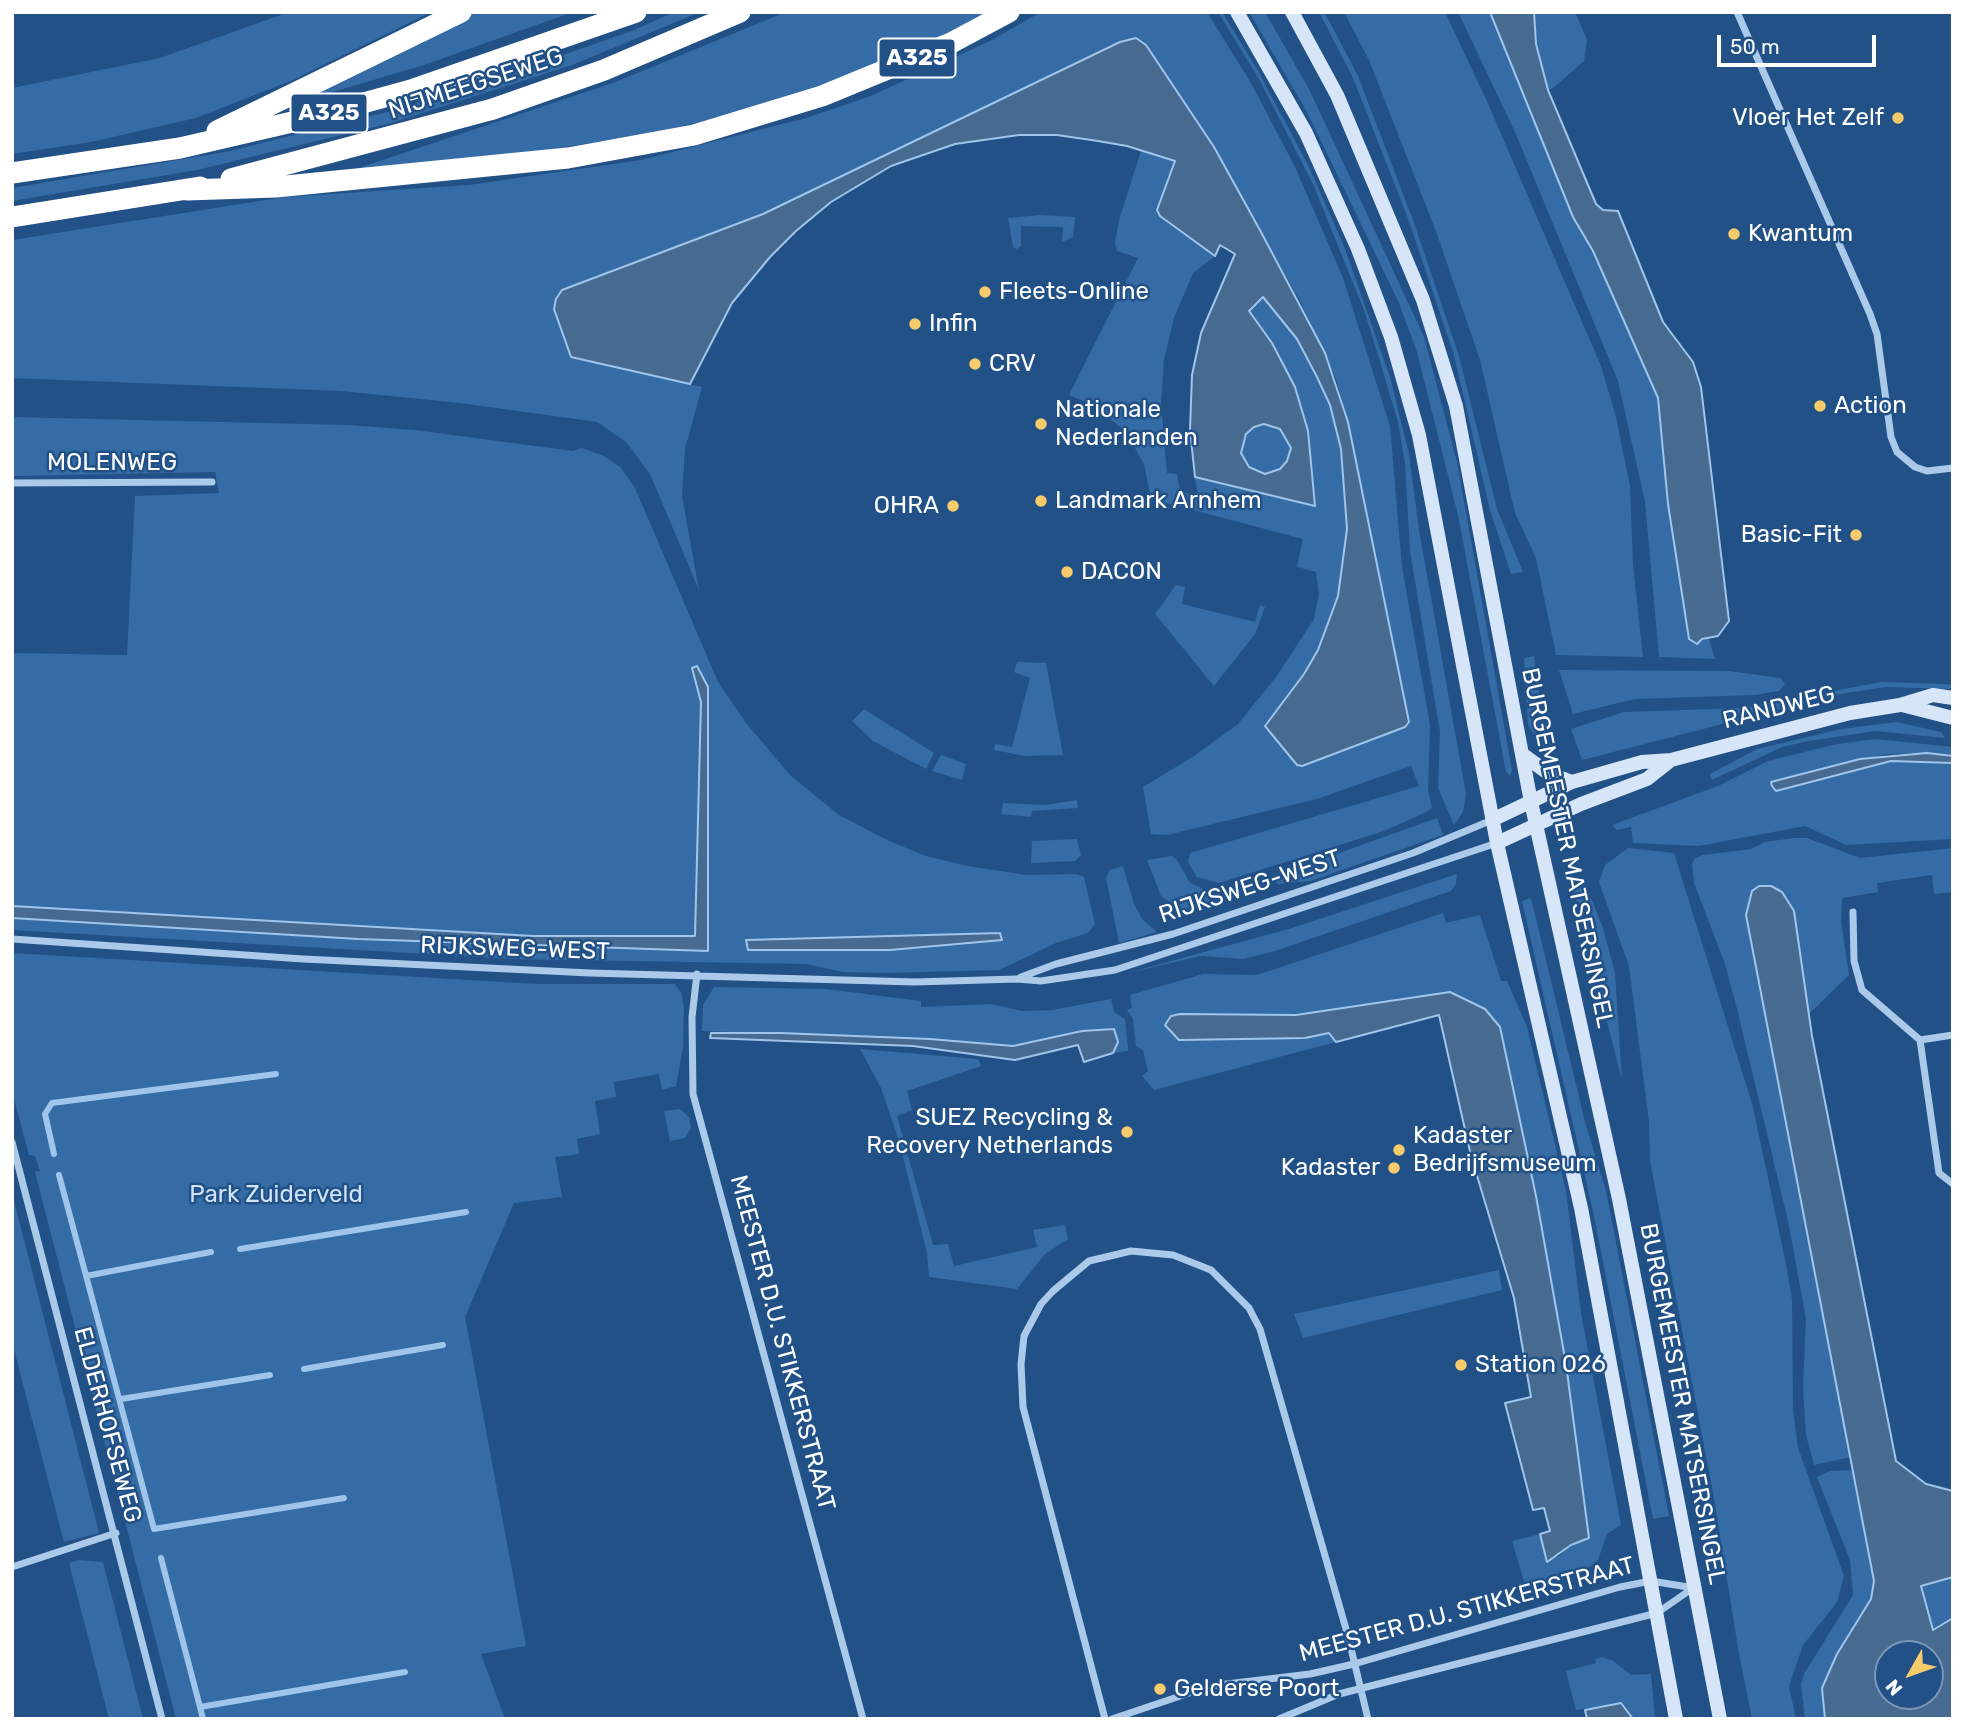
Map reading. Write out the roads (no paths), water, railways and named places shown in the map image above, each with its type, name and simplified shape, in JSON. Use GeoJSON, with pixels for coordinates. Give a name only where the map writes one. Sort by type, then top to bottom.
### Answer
{"type":"FeatureCollection","features":[{"type":"Feature","properties":{"kind":"highway","name":"A325"},"geometry":{"type":"LineString","coordinates":[[180,148],[365,62],[461,12]]}},
{"type":"Feature","properties":{"kind":"highway","name":"NIJMEEGSEWEG"},"geometry":{"type":"LineString","coordinates":[[12,173],[180,148],[414,89],[636,12]]}},
{"type":"Feature","properties":{"kind":"highway","name":"NIJMEEGSEWEG"},"geometry":{"type":"LineString","coordinates":[[12,217],[187,190],[296,164],[493,109],[604,70],[740,12]]}},
{"type":"Feature","properties":{"kind":"highway","name":"A325"},"geometry":{"type":"LineString","coordinates":[[187,190],[276,187],[555,160],[694,135],[785,109],[835,91],[951,43],[1009,12]]}},
{"type":"Feature","properties":{"kind":"main road"},"geometry":{"type":"LineString","coordinates":[[1237,12],[1306,133],[1358,249],[1391,337],[1419,435],[1492,820],[1581,1208],[1676,1719]]}},
{"type":"Feature","properties":{"kind":"main road","name":"BURGEMEESTER MATSERSINGEL"},"geometry":{"type":"LineString","coordinates":[[1293,12],[1337,95],[1423,300],[1456,406],[1531,802],[1619,1199],[1720,1719]]}},
{"type":"Feature","properties":{"kind":"main road","name":"RANDWEG"},"geometry":{"type":"LineString","coordinates":[[1492,820],[1573,782],[1642,762],[1671,760],[1850,713],[1900,705],[1933,695],[1953,698]]}},
{"type":"Feature","properties":{"kind":"main road","name":"RANDWEG"},"geometry":{"type":"LineString","coordinates":[[1900,705],[1953,718]]}},
{"type":"Feature","properties":{"kind":"main road"},"geometry":{"type":"LineString","coordinates":[[1522,754],[1548,773],[1573,782]]}},
{"type":"Feature","properties":{"kind":"main road","name":"RANDWEG"},"geometry":{"type":"LineString","coordinates":[[1497,843],[1647,779],[1671,760]]}},
{"type":"Feature","properties":{"kind":"street"},"geometry":{"type":"LineString","coordinates":[[1737,12],[1871,316],[1877,334],[1891,437],[1897,452],[1915,467],[1927,471],[1953,468]]}},
{"type":"Feature","properties":{"kind":"street","name":"MOLENWEG"},"geometry":{"type":"LineString","coordinates":[[12,483],[212,482]]}},
{"type":"Feature","properties":{"kind":"street","name":"RIJKSWEG-WEST"},"geometry":{"type":"LineString","coordinates":[[1017,979],[1056,964],[1112,952],[1226,916],[1413,853],[1492,820]]}},
{"type":"Feature","properties":{"kind":"street","name":"RIJKSWEG-WEST"},"geometry":{"type":"LineString","coordinates":[[12,939],[303,959],[915,982],[1017,979],[1041,981],[1115,970],[1497,843]]}},
{"type":"Feature","properties":{"kind":"street"},"geometry":{"type":"LineString","coordinates":[[1853,912],[1854,961],[1863,990],[1920,1040],[1939,1173],[1953,1184]]}},
{"type":"Feature","properties":{"kind":"street","name":"MEESTER D.U. STIKKERSTRAAT"},"geometry":{"type":"LineString","coordinates":[[696,975],[692,1017],[694,1094],[863,1719]]}},
{"type":"Feature","properties":{"kind":"street"},"geometry":{"type":"LineString","coordinates":[[1920,1040],[1953,1035]]}},
{"type":"Feature","properties":{"kind":"street","name":"ELDERHOFSEWEG"},"geometry":{"type":"LineString","coordinates":[[12,1142],[16,1171],[116,1533],[162,1719]]}},
{"type":"Feature","properties":{"kind":"street"},"geometry":{"type":"LineString","coordinates":[[1105,1719],[1023,1408],[1021,1364],[1024,1336],[1041,1304],[1053,1291],[1089,1261],[1132,1251],[1173,1255],[1211,1270],[1248,1308],[1260,1329],[1368,1719]]}},
{"type":"Feature","properties":{"kind":"street"},"geometry":{"type":"LineString","coordinates":[[12,1567],[116,1533]]}},
{"type":"Feature","properties":{"kind":"street","name":"MEESTER D.U. STIKKERSTRAAT"},"geometry":{"type":"LineString","coordinates":[[1112,1719],[1210,1686],[1310,1674],[1354,1664],[1651,1581],[1693,1588]]}},
{"type":"Feature","properties":{"kind":"street","name":"MEESTER D.U. STIKKERSTRAAT"},"geometry":{"type":"LineString","coordinates":[[1279,1719],[1320,1700],[1657,1613],[1693,1588]]}},
{"type":"Feature","properties":{"kind":"waterway"},"geometry":{"type":"LineString","coordinates":[[54,1154],[45,1114],[52,1103],[276,1074]]}},
{"type":"Feature","properties":{"kind":"waterway"},"geometry":{"type":"LineString","coordinates":[[59,1175],[154,1529],[344,1498]]}},
{"type":"Feature","properties":{"kind":"waterway"},"geometry":{"type":"LineString","coordinates":[[240,1249],[466,1212]]}},
{"type":"Feature","properties":{"kind":"waterway"},"geometry":{"type":"LineString","coordinates":[[86,1276],[211,1252]]}},
{"type":"Feature","properties":{"kind":"waterway"},"geometry":{"type":"LineString","coordinates":[[304,1369],[443,1345]]}},
{"type":"Feature","properties":{"kind":"waterway"},"geometry":{"type":"LineString","coordinates":[[121,1399],[270,1375]]}},
{"type":"Feature","properties":{"kind":"waterway"},"geometry":{"type":"LineString","coordinates":[[161,1558],[200,1707],[405,1672]]}},
{"type":"Feature","properties":{"kind":"waterway"},"geometry":{"type":"LineString","coordinates":[[200,1707],[203,1719]]}},
{"type":"Feature","properties":{"kind":"place","name":"Vloer Het Zelf"},"geometry":{"type":"Point","coordinates":[1898,118]}},
{"type":"Feature","properties":{"kind":"place","name":"Kwantum"},"geometry":{"type":"Point","coordinates":[1734,234]}},
{"type":"Feature","properties":{"kind":"place","name":"Fleets-Online"},"geometry":{"type":"Point","coordinates":[985,292]}},
{"type":"Feature","properties":{"kind":"place","name":"Infin"},"geometry":{"type":"Point","coordinates":[915,324]}},
{"type":"Feature","properties":{"kind":"place","name":"CRV"},"geometry":{"type":"Point","coordinates":[975,364]}},
{"type":"Feature","properties":{"kind":"place","name":"Action"},"geometry":{"type":"Point","coordinates":[1820,406]}},
{"type":"Feature","properties":{"kind":"place","name":"Nationale Nederlanden"},"geometry":{"type":"Point","coordinates":[1041,424]}},
{"type":"Feature","properties":{"kind":"place","name":"Landmark Arnhem"},"geometry":{"type":"Point","coordinates":[1041,501]}},
{"type":"Feature","properties":{"kind":"place","name":"OHRA"},"geometry":{"type":"Point","coordinates":[953,506]}},
{"type":"Feature","properties":{"kind":"place","name":"Basic-Fit"},"geometry":{"type":"Point","coordinates":[1856,535]}},
{"type":"Feature","properties":{"kind":"place","name":"DACON"},"geometry":{"type":"Point","coordinates":[1067,572]}},
{"type":"Feature","properties":{"kind":"place","name":"SUEZ Recycling & Recovery Netherlands"},"geometry":{"type":"Point","coordinates":[1127,1132]}},
{"type":"Feature","properties":{"kind":"place","name":"Kadaster Bedrijfsmuseum"},"geometry":{"type":"Point","coordinates":[1399,1150]}},
{"type":"Feature","properties":{"kind":"place","name":"Kadaster"},"geometry":{"type":"Point","coordinates":[1394,1168]}},
{"type":"Feature","properties":{"kind":"place","name":"Station 026"},"geometry":{"type":"Point","coordinates":[1461,1365]}},
{"type":"Feature","properties":{"kind":"place","name":"Gelderse Poort"},"geometry":{"type":"Point","coordinates":[1160,1689]}},
{"type":"Feature","properties":{"kind":"park label","name":"Park Zuiderveld"},"geometry":{"type":"Point","coordinates":[276,1195]}}]}
